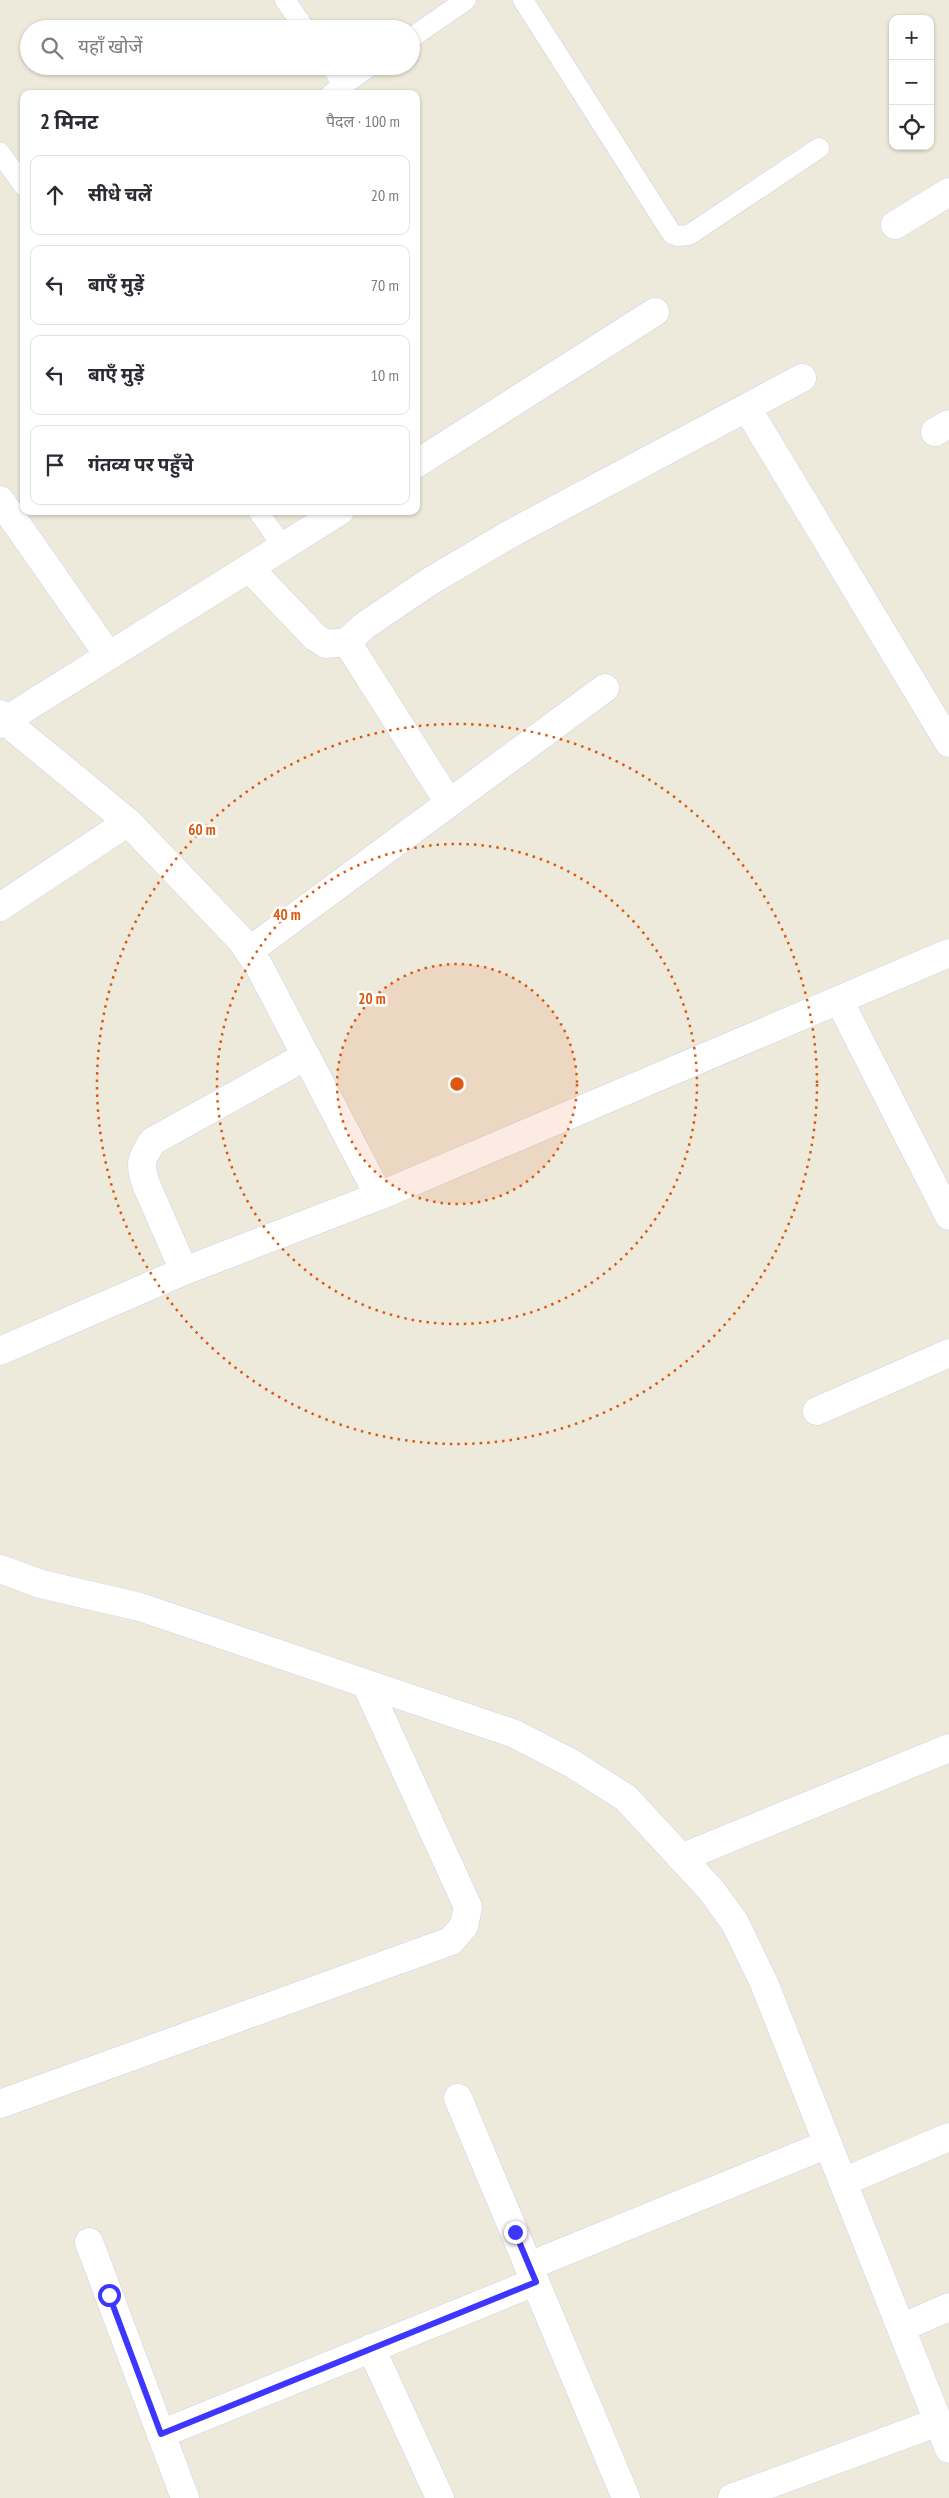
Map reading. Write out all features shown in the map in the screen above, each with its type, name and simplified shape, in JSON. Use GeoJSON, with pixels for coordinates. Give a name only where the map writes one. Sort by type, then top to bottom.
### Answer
{"type":"FeatureCollection","features":[{"type":"Feature","properties":{"kind":"street"},"geometry":{"type":"LineString","coordinates":[[895,225],[949,192]]}},
{"type":"Feature","properties":{"kind":"street"},"geometry":{"type":"LineString","coordinates":[[420,461],[654,312]]}},
{"type":"Feature","properties":{"kind":"street"},"geometry":{"type":"LineString","coordinates":[[249,568],[315,637],[326,644],[346,642],[364,626],[429,582],[502,539],[802,378]]}},
{"type":"Feature","properties":{"kind":"street"},"geometry":{"type":"LineString","coordinates":[[747,408],[949,743]]}},
{"type":"Feature","properties":{"kind":"street"},"geometry":{"type":"LineString","coordinates":[[11,506],[109,656]]}},
{"type":"Feature","properties":{"kind":"street"},"geometry":{"type":"LineString","coordinates":[[334,515],[109,656],[2,719],[128,822],[249,951],[379,1196]]}},
{"type":"Feature","properties":{"kind":"street"},"geometry":{"type":"LineString","coordinates":[[346,642],[450,803]]}},
{"type":"Feature","properties":{"kind":"street"},"geometry":{"type":"LineString","coordinates":[[249,951],[606,688]]}},
{"type":"Feature","properties":{"kind":"street"},"geometry":{"type":"LineString","coordinates":[[0,907],[128,822]]}},
{"type":"Feature","properties":{"kind":"street"},"geometry":{"type":"LineString","coordinates":[[0,1351],[184,1271],[379,1196],[949,953]]}},
{"type":"Feature","properties":{"kind":"street"},"geometry":{"type":"LineString","coordinates":[[839,1000],[949,1216]]}},
{"type":"Feature","properties":{"kind":"street"},"geometry":{"type":"LineString","coordinates":[[184,1271],[141,1170],[143,1155],[153,1141],[306,1056]]}},
{"type":"Feature","properties":{"kind":"street"},"geometry":{"type":"LineString","coordinates":[[817,1411],[949,1353]]}},
{"type":"Feature","properties":{"kind":"street"},"geometry":{"type":"LineString","coordinates":[[0,1569],[41,1584],[140,1607],[515,1734],[571,1763],[626,1798],[712,1891],[736,1923],[764,1983],[949,2449]]}},
{"type":"Feature","properties":{"kind":"street"},"geometry":{"type":"LineString","coordinates":[[0,2104],[451,1941],[464,1926],[468,1907],[366,1684]]}},
{"type":"Feature","properties":{"kind":"street"},"geometry":{"type":"LineString","coordinates":[[681,1858],[949,1748]]}},
{"type":"Feature","properties":{"kind":"street"},"geometry":{"type":"LineString","coordinates":[[458,2098],[626,2498]]}},
{"type":"Feature","properties":{"kind":"street"},"geometry":{"type":"LineString","coordinates":[[843,2182],[949,2137]]}},
{"type":"Feature","properties":{"kind":"street"},"geometry":{"type":"LineString","coordinates":[[161,2434],[371,2348],[532,2274],[828,2144]]}},
{"type":"Feature","properties":{"kind":"street"},"geometry":{"type":"LineString","coordinates":[[89,2242],[185,2498]]}},
{"type":"Feature","properties":{"kind":"street"},"geometry":{"type":"LineString","coordinates":[[901,2328],[949,2307]]}},
{"type":"Feature","properties":{"kind":"street"},"geometry":{"type":"LineString","coordinates":[[371,2348],[440,2498]]}},
{"type":"Feature","properties":{"kind":"street"},"geometry":{"type":"LineString","coordinates":[[732,2498],[938,2422]]}},
{"type":"Feature","properties":{"kind":"lane"},"geometry":{"type":"LineString","coordinates":[[285,0],[299,20]]}},
{"type":"Feature","properties":{"kind":"lane"},"geometry":{"type":"LineString","coordinates":[[420,32],[466,0]]}},
{"type":"Feature","properties":{"kind":"lane"},"geometry":{"type":"LineString","coordinates":[[523,0],[672,234],[678,236],[689,235],[819,148]]}},
{"type":"Feature","properties":{"kind":"lane"},"geometry":{"type":"LineString","coordinates":[[333,75],[337,89],[357,75]]}},
{"type":"Feature","properties":{"kind":"lane"},"geometry":{"type":"LineString","coordinates":[[0,153],[20,180]]}},
{"type":"Feature","properties":{"kind":"lane"},"geometry":{"type":"LineString","coordinates":[[261,515],[283,547]]}},
{"type":"Feature","properties":{"kind":"route"},"geometry":{"type":"LineString","coordinates":[[109,2295],[161,2434],[536,2282],[515,2232]]}}]}
